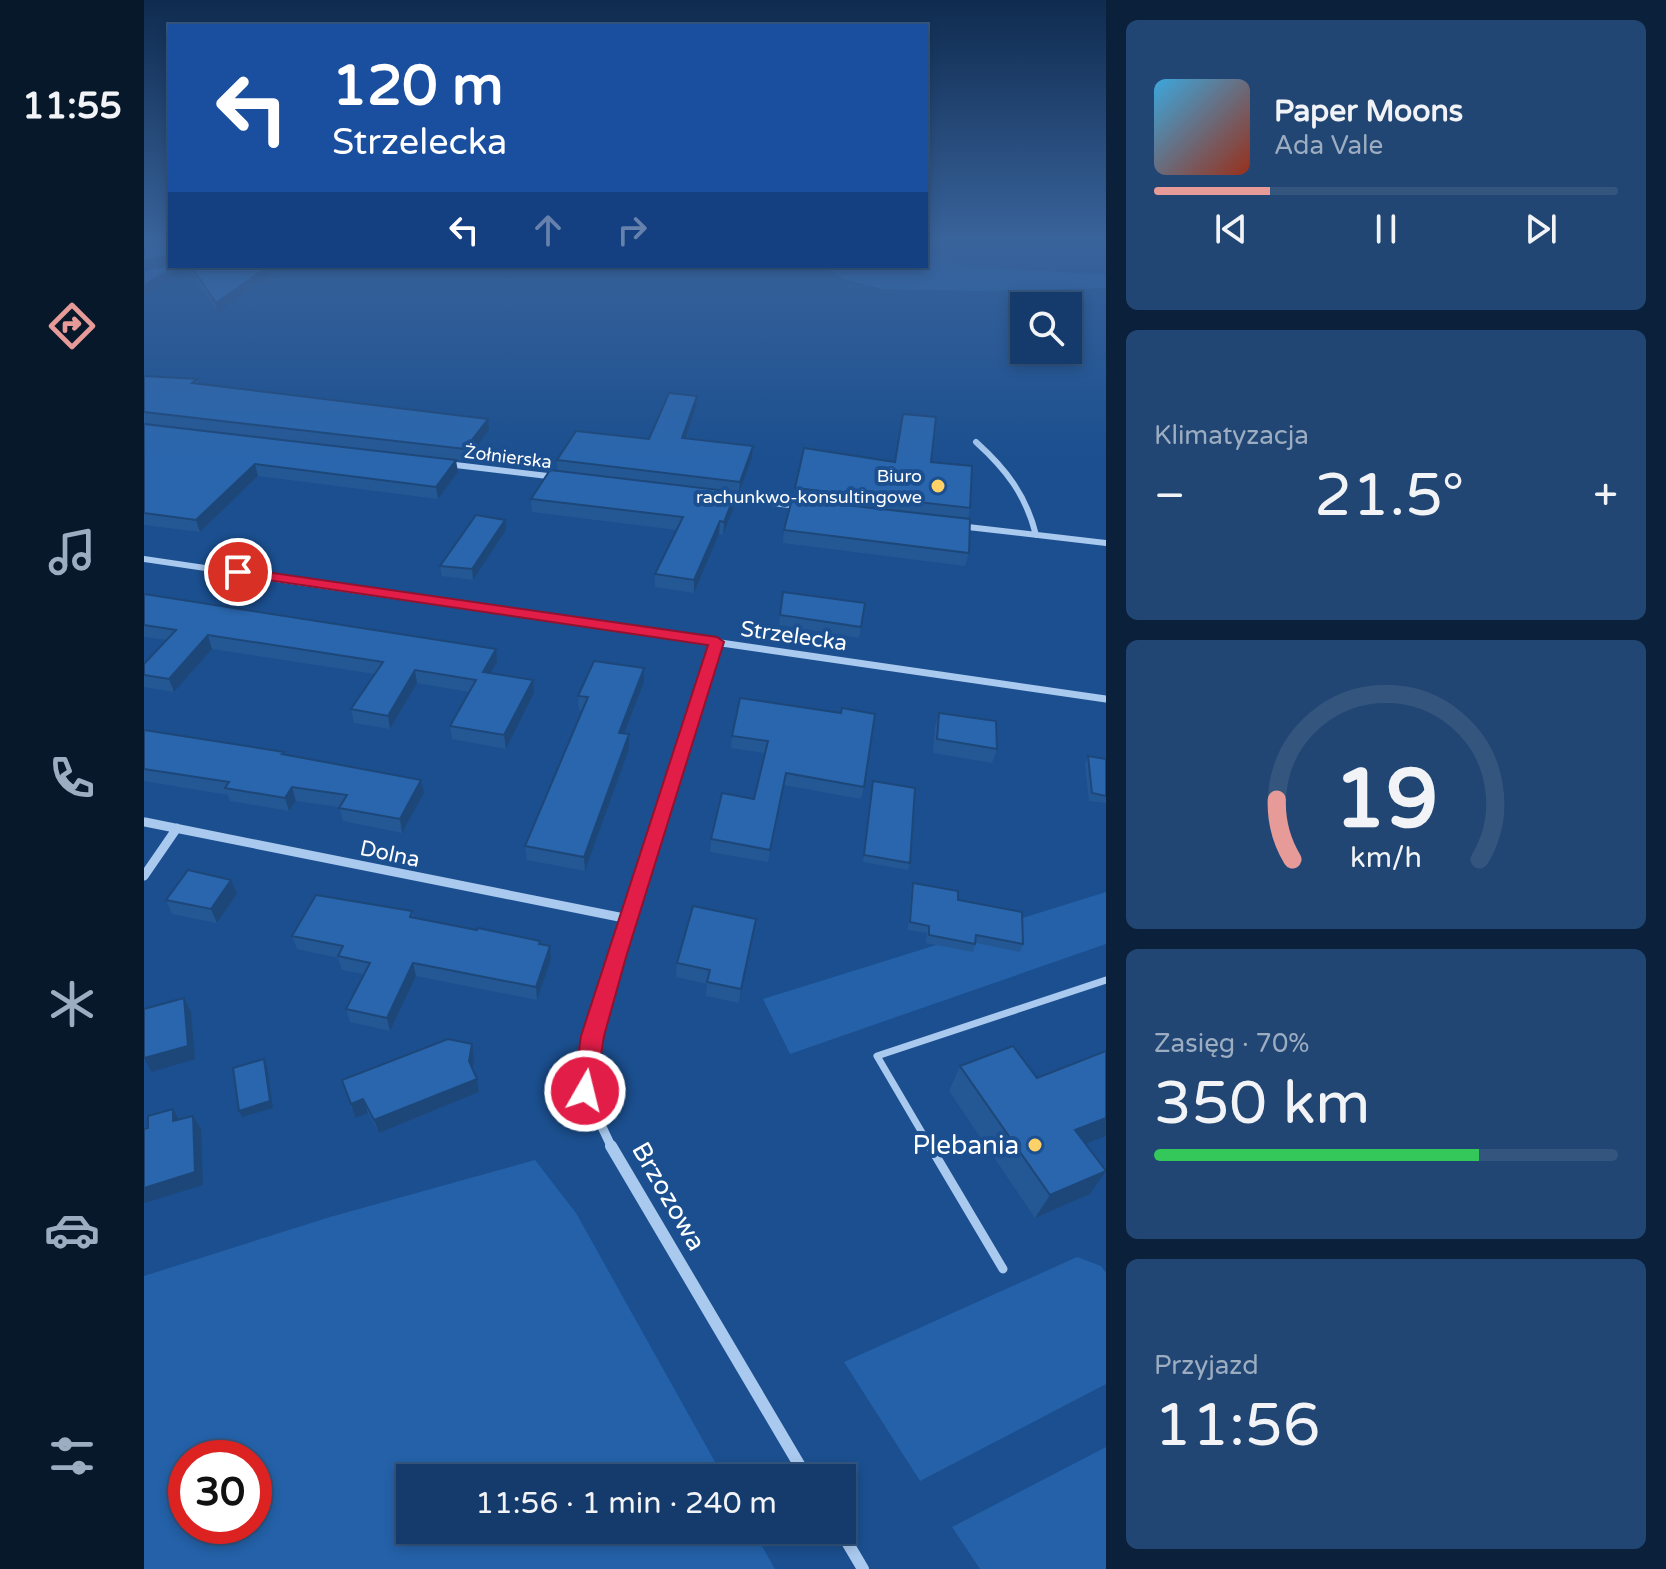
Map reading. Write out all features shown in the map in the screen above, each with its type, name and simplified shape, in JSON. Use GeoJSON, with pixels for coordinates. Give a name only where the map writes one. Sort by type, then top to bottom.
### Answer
{"type":"FeatureCollection","features":[{"type":"Feature","properties":{"kind":"street"},"geometry":{"type":"LineString","coordinates":[[976,442],[1006,469],[1028,502],[1036,535]]}},
{"type":"Feature","properties":{"kind":"street","name":"Żołnierska"},"geometry":{"type":"LineString","coordinates":[[445,464],[568,478]]}},
{"type":"Feature","properties":{"kind":"street"},"geometry":{"type":"LineString","coordinates":[[721,497],[800,507]]}},
{"type":"Feature","properties":{"kind":"street"},"geometry":{"type":"LineString","coordinates":[[957,525],[1106,543]]}},
{"type":"Feature","properties":{"kind":"street","name":"Strzelecka"},"geometry":{"type":"LineString","coordinates":[[144,559],[1106,699]]}},
{"type":"Feature","properties":{"kind":"street","name":"Brzozowa"},"geometry":{"type":"LineString","coordinates":[[717,642],[592,1036],[585,1091],[608,1140],[798,1464]]}},
{"type":"Feature","properties":{"kind":"street","name":"Dolna"},"geometry":{"type":"LineString","coordinates":[[144,822],[629,919]]}},
{"type":"Feature","properties":{"kind":"street"},"geometry":{"type":"LineString","coordinates":[[144,876],[177,828]]}},
{"type":"Feature","properties":{"kind":"street"},"geometry":{"type":"LineString","coordinates":[[848,1544],[863,1569]]}},
{"type":"Feature","properties":{"kind":"lane"},"geometry":{"type":"LineString","coordinates":[[1003,1269],[877,1056],[1106,980]]}},
{"type":"Feature","properties":{"kind":"shaded area"},"geometry":{"type":"Polygon","coordinates":[[[1106,892],[1106,944],[790,1054],[763,999],[1106,892]]]}},
{"type":"Feature","properties":{"kind":"shaded area"},"geometry":{"type":"Polygon","coordinates":[[[535,1160],[576,1213],[716,1464],[396,1464],[396,1544],[761,1544],[775,1569],[144,1569],[144,1276],[330,1217],[535,1160]]]}},
{"type":"Feature","properties":{"kind":"shaded area"},"geometry":{"type":"Polygon","coordinates":[[[1077,1257],[1101,1266],[1106,1273],[1106,1384],[920,1481],[844,1362],[1077,1257]]]}},
{"type":"Feature","properties":{"kind":"shaded area"},"geometry":{"type":"Polygon","coordinates":[[[1106,1447],[1106,1569],[980,1569],[952,1527],[1106,1447]]]}},
{"type":"Feature","properties":{"kind":"building"},"geometry":{"type":"Polygon","coordinates":[[[144,376],[197,379],[192,383],[488,419],[465,449],[144,412],[144,376]]]}},
{"type":"Feature","properties":{"kind":"building"},"geometry":{"type":"Polygon","coordinates":[[[669,393],[697,396],[682,438],[753,446],[740,482],[557,460],[576,431],[649,439],[669,393]]]}},
{"type":"Feature","properties":{"kind":"building"},"geometry":{"type":"Polygon","coordinates":[[[903,414],[936,417],[931,462],[972,466],[970,508],[795,488],[804,448],[895,462],[903,414]]]}},
{"type":"Feature","properties":{"kind":"building"},"geometry":{"type":"Polygon","coordinates":[[[144,424],[456,460],[436,487],[255,464],[196,520],[144,513],[144,424]]]}},
{"type":"Feature","properties":{"kind":"building"},"geometry":{"type":"Polygon","coordinates":[[[550,470],[736,492],[694,580],[655,574],[683,517],[531,499],[550,470]]]}},
{"type":"Feature","properties":{"kind":"building"},"geometry":{"type":"Polygon","coordinates":[[[792,499],[970,519],[969,553],[784,530],[792,499]]]}},
{"type":"Feature","properties":{"kind":"building"},"geometry":{"type":"Polygon","coordinates":[[[476,515],[505,520],[472,569],[440,566],[476,515]]]}},
{"type":"Feature","properties":{"kind":"building"},"geometry":{"type":"Polygon","coordinates":[[[783,592],[865,603],[861,627],[780,615],[783,592]]]}},
{"type":"Feature","properties":{"kind":"building"},"geometry":{"type":"Polygon","coordinates":[[[144,594],[496,649],[483,672],[533,680],[504,735],[450,726],[476,680],[415,670],[388,716],[351,709],[383,662],[208,635],[169,679],[144,675],[144,664],[176,630],[144,625],[144,594]]]}},
{"type":"Feature","properties":{"kind":"building"},"geometry":{"type":"Polygon","coordinates":[[[594,661],[644,668],[619,733],[629,734],[584,857],[525,846],[588,697],[578,696],[594,661]]]}},
{"type":"Feature","properties":{"kind":"building"},"geometry":{"type":"Polygon","coordinates":[[[740,698],[841,713],[842,708],[875,714],[864,787],[786,773],[770,850],[711,839],[722,793],[754,799],[768,741],[732,736],[740,698]]]}},
{"type":"Feature","properties":{"kind":"building"},"geometry":{"type":"Polygon","coordinates":[[[939,713],[996,721],[997,749],[937,739],[939,713]]]}},
{"type":"Feature","properties":{"kind":"building"},"geometry":{"type":"Polygon","coordinates":[[[144,730],[284,752],[282,754],[421,780],[400,819],[339,808],[347,795],[292,787],[285,798],[225,788],[229,782],[144,769],[144,730]]]}},
{"type":"Feature","properties":{"kind":"building"},"geometry":{"type":"Polygon","coordinates":[[[1088,756],[1106,759],[1106,796],[1092,793],[1088,756]]]}},
{"type":"Feature","properties":{"kind":"building"},"geometry":{"type":"Polygon","coordinates":[[[873,781],[915,788],[910,863],[864,855],[873,781]]]}},
{"type":"Feature","properties":{"kind":"building"},"geometry":{"type":"Polygon","coordinates":[[[188,870],[231,880],[211,909],[166,900],[188,870]]]}},
{"type":"Feature","properties":{"kind":"building"},"geometry":{"type":"Polygon","coordinates":[[[913,883],[958,891],[958,900],[1022,912],[1023,944],[976,935],[975,944],[929,935],[929,926],[910,922],[913,883]]]}},
{"type":"Feature","properties":{"kind":"building"},"geometry":{"type":"Polygon","coordinates":[[[316,895],[412,911],[410,917],[478,928],[540,941],[539,944],[550,946],[536,987],[413,963],[387,1018],[346,1009],[370,963],[338,956],[343,946],[292,936],[316,895]]]}},
{"type":"Feature","properties":{"kind":"building"},"geometry":{"type":"Polygon","coordinates":[[[693,906],[756,919],[741,989],[707,982],[710,970],[677,963],[693,906]]]}},
{"type":"Feature","properties":{"kind":"building"},"geometry":{"type":"Polygon","coordinates":[[[184,998],[188,1046],[144,1058],[144,1009],[184,998]]]}},
{"type":"Feature","properties":{"kind":"building"},"geometry":{"type":"Polygon","coordinates":[[[448,1039],[472,1044],[469,1061],[477,1079],[374,1120],[363,1099],[351,1104],[342,1080],[448,1039]]]}},
{"type":"Feature","properties":{"kind":"building","name":"Plebania"},"geometry":{"type":"Polygon","coordinates":[[[1013,1046],[1037,1078],[1106,1051],[1106,1118],[1075,1130],[1106,1171],[1050,1195],[960,1066],[1013,1046]]]}},
{"type":"Feature","properties":{"kind":"building"},"geometry":{"type":"Polygon","coordinates":[[[264,1059],[270,1101],[239,1111],[233,1068],[264,1059]]]}},
{"type":"Feature","properties":{"kind":"building"},"geometry":{"type":"Polygon","coordinates":[[[173,1109],[173,1121],[193,1116],[195,1172],[144,1188],[144,1129],[148,1128],[148,1116],[173,1109]]]}},
{"type":"Feature","properties":{"kind":"place","name":"Biuro rachunkwo-konsultingowe"},"geometry":{"type":"Point","coordinates":[938,486]}},
{"type":"Feature","properties":{"kind":"place","name":"Plebania"},"geometry":{"type":"Point","coordinates":[1035,1145]}},
{"type":"Feature","properties":{"kind":"route"},"geometry":{"type":"LineString","coordinates":[[238,572],[717,642],[615,957],[592,1036],[585,1091]]}}]}
